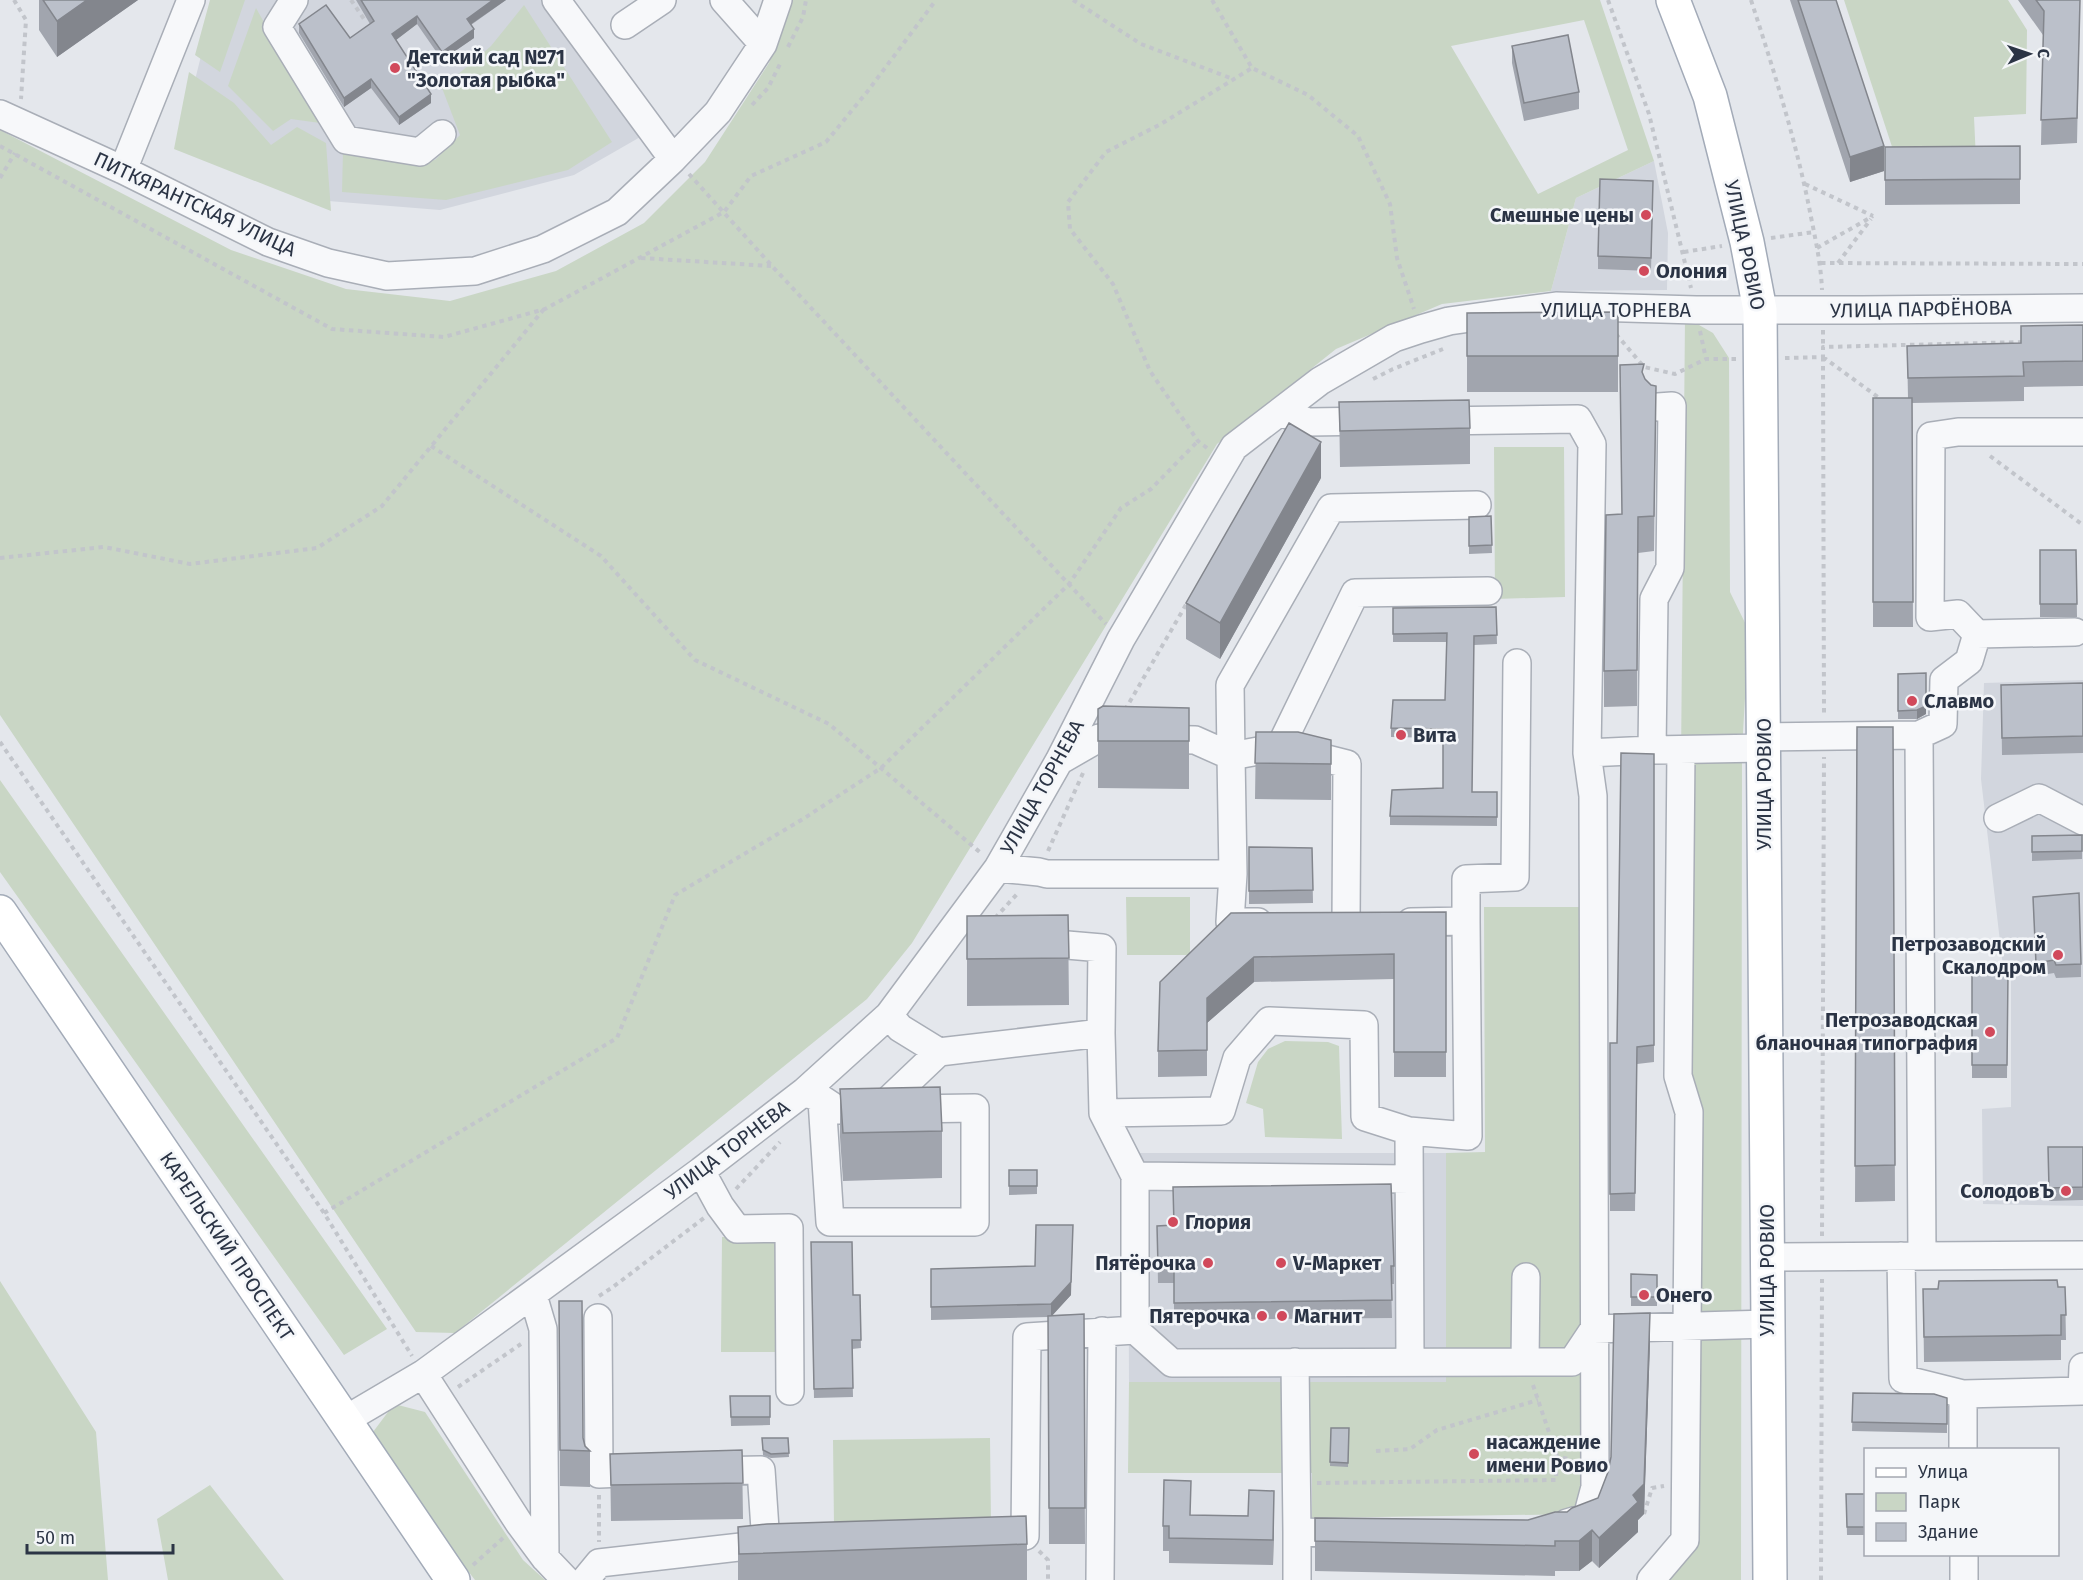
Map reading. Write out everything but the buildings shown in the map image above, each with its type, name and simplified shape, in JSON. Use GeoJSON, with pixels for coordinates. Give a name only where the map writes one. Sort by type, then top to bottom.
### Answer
{"type":"FeatureCollection","features":[{"type":"Feature","properties":{"kind":"main road","name":"УЛИЦА РОВИО"},"geometry":{"type":"LineString","coordinates":[[1673,0],[1710,96],[1747,242],[1760,310],[1770,1580]]}},
{"type":"Feature","properties":{"kind":"main road","name":"КАРЕЛЬСКИЙ ПРОСПЕКТ"},"geometry":{"type":"LineString","coordinates":[[0,912],[345,1420],[462,1573]]}},
{"type":"Feature","properties":{"kind":"street"},"geometry":{"type":"LineString","coordinates":[[123,170],[191,0]]}},
{"type":"Feature","properties":{"kind":"street"},"geometry":{"type":"LineString","coordinates":[[294,0],[277,27],[346,140],[420,152],[442,134]]}},
{"type":"Feature","properties":{"kind":"street"},"geometry":{"type":"LineString","coordinates":[[556,0],[673,159]]}},
{"type":"Feature","properties":{"kind":"street"},"geometry":{"type":"LineString","coordinates":[[625,26],[662,0]]}},
{"type":"Feature","properties":{"kind":"street"},"geometry":{"type":"LineString","coordinates":[[724,0],[763,44]]}},
{"type":"Feature","properties":{"kind":"street","name":"ПИТКЯРАНТСКАЯ УЛИЦА"},"geometry":{"type":"LineString","coordinates":[[10,119],[123,170],[268,242],[328,263],[387,276],[475,271],[543,249],[617,212],[718,112],[763,44],[778,0]]}},
{"type":"Feature","properties":{"kind":"street","name":"УЛИЦА ТОРНЕВА"},"geometry":{"type":"LineString","coordinates":[[345,1420],[423,1374],[701,1171],[813,1096],[889,1015],[998,868],[1059,761],[1121,639],[1234,447],[1320,381],[1394,338],[1449,321],[1556,306],[1760,310]]}},
{"type":"Feature","properties":{"kind":"street","name":"УЛИЦА ПАРФЁНОВА"},"geometry":{"type":"LineString","coordinates":[[1760,310],[2083,308]]}},
{"type":"Feature","properties":{"kind":"street"},"geometry":{"type":"LineString","coordinates":[[1652,750],[1654,599],[1670,568],[1671,406],[1658,406]]}},
{"type":"Feature","properties":{"kind":"street"},"geometry":{"type":"LineString","coordinates":[[1280,412],[1308,422],[1578,419],[1592,444],[1587,753],[1593,808],[1594,1487],[1587,1516],[1548,1528]]}},
{"type":"Feature","properties":{"kind":"street"},"geometry":{"type":"LineString","coordinates":[[2075,632],[1977,634],[1958,614],[1930,617],[1931,436],[1958,432],[2083,432]]}},
{"type":"Feature","properties":{"kind":"street"},"geometry":{"type":"LineString","coordinates":[[1288,922],[1230,922],[1233,874],[1230,685],[1331,508],[1477,505]]}},
{"type":"Feature","properties":{"kind":"street"},"geometry":{"type":"LineString","coordinates":[[1280,747],[1355,593],[1488,591]]}},
{"type":"Feature","properties":{"kind":"street"},"geometry":{"type":"LineString","coordinates":[[1587,753],[1681,750],[1824,736],[1919,735],[1943,724],[1944,680],[1970,661],[1977,634]]}},
{"type":"Feature","properties":{"kind":"street"},"geometry":{"type":"LineString","coordinates":[[1103,1113],[1221,1111],[1237,1058],[1269,1021],[1364,1024],[1365,1117],[1409,1131],[1468,1136],[1466,879],[1515,877],[1517,663]]}},
{"type":"Feature","properties":{"kind":"street"},"geometry":{"type":"LineString","coordinates":[[1919,735],[1912,1256],[1903,1379],[1963,1394],[2082,1392],[2083,1367]]}},
{"type":"Feature","properties":{"kind":"street"},"geometry":{"type":"LineString","coordinates":[[1059,761],[1099,738],[1195,740],[1232,756],[1280,747],[1347,764],[1356,922],[1466,921]]}},
{"type":"Feature","properties":{"kind":"street"},"geometry":{"type":"LineString","coordinates":[[1651,1580],[1685,1540],[1689,1112],[1678,1076],[1681,750]]}},
{"type":"Feature","properties":{"kind":"street"},"geometry":{"type":"LineString","coordinates":[[1998,818],[2039,798],[2083,821]]}},
{"type":"Feature","properties":{"kind":"street"},"geometry":{"type":"LineString","coordinates":[[998,868],[1047,874],[1233,874]]}},
{"type":"Feature","properties":{"kind":"street"},"geometry":{"type":"LineString","coordinates":[[950,935],[978,937]]}},
{"type":"Feature","properties":{"kind":"street"},"geometry":{"type":"LineString","coordinates":[[1012,940],[1102,948],[1103,1113],[1135,1176],[1135,1330]]}},
{"type":"Feature","properties":{"kind":"street"},"geometry":{"type":"LineString","coordinates":[[889,1015],[900,1028],[939,1053]]}},
{"type":"Feature","properties":{"kind":"street"},"geometry":{"type":"LineString","coordinates":[[878,1110],[939,1053],[1101,1033]]}},
{"type":"Feature","properties":{"kind":"street"},"geometry":{"type":"LineString","coordinates":[[813,1096],[838,1110],[975,1108],[975,1222],[830,1222],[813,1096]]}},
{"type":"Feature","properties":{"kind":"street"},"geometry":{"type":"LineString","coordinates":[[1409,1131],[1410,1361]]}},
{"type":"Feature","properties":{"kind":"street"},"geometry":{"type":"LineString","coordinates":[[701,1171],[720,1206],[737,1229],[789,1228],[790,1391]]}},
{"type":"Feature","properties":{"kind":"street"},"geometry":{"type":"LineString","coordinates":[[1135,1176],[1410,1179]]}},
{"type":"Feature","properties":{"kind":"street"},"geometry":{"type":"LineString","coordinates":[[1767,1257],[2083,1256]]}},
{"type":"Feature","properties":{"kind":"street"},"geometry":{"type":"LineString","coordinates":[[1525,1362],[1526,1277]]}},
{"type":"Feature","properties":{"kind":"street"},"geometry":{"type":"LineString","coordinates":[[533,1295],[543,1329],[544,1558]]}},
{"type":"Feature","properties":{"kind":"street"},"geometry":{"type":"LineString","coordinates":[[598,1318],[599,1474],[761,1470],[766,1544]]}},
{"type":"Feature","properties":{"kind":"street"},"geometry":{"type":"LineString","coordinates":[[1594,1329],[1768,1324]]}},
{"type":"Feature","properties":{"kind":"street"},"geometry":{"type":"LineString","coordinates":[[990,1537],[1025,1536],[1027,1337],[1135,1330],[1172,1363],[1572,1362],[1594,1329]]}},
{"type":"Feature","properties":{"kind":"street"},"geometry":{"type":"LineString","coordinates":[[1100,1580],[1102,1331]]}},
{"type":"Feature","properties":{"kind":"street"},"geometry":{"type":"LineString","coordinates":[[1295,1362],[1297,1580]]}},
{"type":"Feature","properties":{"kind":"street"},"geometry":{"type":"LineString","coordinates":[[423,1374],[519,1523],[544,1558],[566,1580]]}},
{"type":"Feature","properties":{"kind":"street"},"geometry":{"type":"LineString","coordinates":[[1963,1394],[1963,1448]]}},
{"type":"Feature","properties":{"kind":"street"},"geometry":{"type":"LineString","coordinates":[[1297,1532],[1378,1533]]}},
{"type":"Feature","properties":{"kind":"street"},"geometry":{"type":"LineString","coordinates":[[592,1571],[766,1544],[813,1542]]}},
{"type":"Feature","properties":{"kind":"street"},"geometry":{"type":"LineString","coordinates":[[1964,1556],[1964,1580]]}},
{"type":"Feature","properties":{"kind":"path"},"geometry":{"type":"LineString","coordinates":[[10,119],[26,20],[14,0]]}},
{"type":"Feature","properties":{"kind":"path"},"geometry":{"type":"LineString","coordinates":[[351,0],[364,20]]}},
{"type":"Feature","properties":{"kind":"path"},"geometry":{"type":"LineString","coordinates":[[0,146],[332,329],[444,338],[545,309],[724,212],[751,176],[826,142],[936,0]]}},
{"type":"Feature","properties":{"kind":"path"},"geometry":{"type":"LineString","coordinates":[[1073,0],[1142,44],[1234,79]]}},
{"type":"Feature","properties":{"kind":"path"},"geometry":{"type":"LineString","coordinates":[[1212,0],[1252,68],[1308,95],[1358,136],[1390,204],[1397,258],[1421,329]]}},
{"type":"Feature","properties":{"kind":"path"},"geometry":{"type":"LineString","coordinates":[[1608,0],[1649,114],[1684,252],[1706,359]]}},
{"type":"Feature","properties":{"kind":"path"},"geometry":{"type":"LineString","coordinates":[[1751,0],[1771,61],[1804,184],[1821,263],[2083,264]]}},
{"type":"Feature","properties":{"kind":"path"},"geometry":{"type":"LineString","coordinates":[[1226,461],[1198,441],[1150,371],[1113,284],[1070,229],[1068,202],[1106,152],[1161,124],[1252,68]]}},
{"type":"Feature","properties":{"kind":"path"},"geometry":{"type":"LineString","coordinates":[[0,178],[15,153]]}},
{"type":"Feature","properties":{"kind":"path"},"geometry":{"type":"LineString","coordinates":[[673,159],[1121,639]]}},
{"type":"Feature","properties":{"kind":"path"},"geometry":{"type":"LineString","coordinates":[[1804,184],[1873,216]]}},
{"type":"Feature","properties":{"kind":"path"},"geometry":{"type":"LineString","coordinates":[[1817,248],[1873,216]]}},
{"type":"Feature","properties":{"kind":"path"},"geometry":{"type":"LineString","coordinates":[[1838,263],[1873,216]]}},
{"type":"Feature","properties":{"kind":"path"},"geometry":{"type":"LineString","coordinates":[[638,258],[772,266]]}},
{"type":"Feature","properties":{"kind":"path"},"geometry":{"type":"LineString","coordinates":[[0,558],[104,547],[190,564],[317,548],[382,506],[545,309]]}},
{"type":"Feature","properties":{"kind":"path"},"geometry":{"type":"LineString","coordinates":[[1821,1580],[1823,347],[2036,342]]}},
{"type":"Feature","properties":{"kind":"path"},"geometry":{"type":"LineString","coordinates":[[1675,374],[1706,359],[1823,357],[1886,403]]}},
{"type":"Feature","properties":{"kind":"path"},"geometry":{"type":"LineString","coordinates":[[1958,432],[2083,525]]}},
{"type":"Feature","properties":{"kind":"path"},"geometry":{"type":"LineString","coordinates":[[324,1213],[617,1038],[675,895],[803,819],[881,768],[1069,584],[1121,508],[1151,489],[1198,441]]}},
{"type":"Feature","properties":{"kind":"path"},"geometry":{"type":"LineString","coordinates":[[431,446],[601,556],[695,660],[829,724],[998,868]]}},
{"type":"Feature","properties":{"kind":"path"},"geometry":{"type":"LineString","coordinates":[[0,742],[324,1213],[423,1374]]}},
{"type":"Feature","properties":{"kind":"path"},"geometry":{"type":"LineString","coordinates":[[1296,1483],[1556,1480],[1557,1456],[1525,1362]]}},
{"type":"Feature","properties":{"kind":"path"},"geometry":{"type":"LineString","coordinates":[[1376,1451],[1410,1449],[1437,1430],[1538,1400]]}},
{"type":"Feature","properties":{"kind":"path"},"geometry":{"type":"LineString","coordinates":[[1557,1456],[1572,1459],[1594,1487]]}},
{"type":"Feature","properties":{"kind":"path"},"geometry":{"type":"LineString","coordinates":[[592,1571],[599,1474]]}},
{"type":"Feature","properties":{"kind":"path"},"geometry":{"type":"LineString","coordinates":[[1644,1514],[1652,1488],[1685,1483]]}},
{"type":"Feature","properties":{"kind":"path"},"geometry":{"type":"LineString","coordinates":[[462,1573],[519,1523]]}},
{"type":"Feature","properties":{"kind":"path"},"geometry":{"type":"LineString","coordinates":[[1025,1536],[1048,1560],[1048,1580]]}},
{"type":"Feature","properties":{"kind":"shaded area","name":"Детский сад №71 \"Золотая рыбка\""},"geometry":{"type":"Polygon","coordinates":[[[215,0],[544,0],[642,136],[574,175],[440,210],[316,200],[180,140],[215,0]]]}},
{"type":"Feature","properties":{"kind":"shaded area"},"geometry":{"type":"Polygon","coordinates":[[[1654,161],[1668,233],[1667,290],[1551,291],[1576,198],[1654,161]]]}},
{"type":"Feature","properties":{"kind":"shaded area"},"geometry":{"type":"Polygon","coordinates":[[[2083,680],[2083,1206],[1983,1204],[1982,1109],[2011,1107],[2011,981],[2003,967],[1981,779],[1984,683],[2083,680]]]}},
{"type":"Feature","properties":{"kind":"shaded area"},"geometry":{"type":"Polygon","coordinates":[[[1128,1153],[1446,1153],[1446,1382],[1129,1382],[1128,1153]]]}},
{"type":"Feature","properties":{"kind":"green space"},"geometry":{"type":"Polygon","coordinates":[[[210,0],[245,0],[220,72],[195,55],[210,0]]]}},
{"type":"Feature","properties":{"kind":"green space"},"geometry":{"type":"Polygon","coordinates":[[[791,0],[1600,0],[1654,161],[1576,198],[1551,291],[1442,304],[1336,349],[1217,444],[912,943],[867,999],[455,1333],[416,1332],[0,715],[0,130],[231,250],[346,289],[450,301],[556,271],[644,223],[705,162],[769,63],[791,0]],[[1584,20],[1451,46],[1538,194],[1628,150],[1584,20]]]}},
{"type":"Feature","properties":{"kind":"green space"},"geometry":{"type":"Polygon","coordinates":[[[1844,0],[2008,0],[2027,30],[2026,114],[1974,117],[1976,160],[1897,162],[1844,0]]]}},
{"type":"Feature","properties":{"kind":"green space"},"geometry":{"type":"Polygon","coordinates":[[[524,5],[612,142],[568,170],[446,200],[342,192],[343,151],[435,160],[460,135],[442,88],[491,46],[524,5]]]}},
{"type":"Feature","properties":{"kind":"green space"},"geometry":{"type":"Polygon","coordinates":[[[256,8],[320,123],[291,119],[273,131],[228,86],[256,8]]]}},
{"type":"Feature","properties":{"kind":"green space"},"geometry":{"type":"Polygon","coordinates":[[[189,72],[234,103],[271,145],[297,127],[326,143],[331,211],[174,149],[189,72]]]}},
{"type":"Feature","properties":{"kind":"green space"},"geometry":{"type":"Polygon","coordinates":[[[1685,317],[1713,333],[1729,358],[1730,592],[1749,631],[1742,749],[1741,1580],[1639,1580],[1674,1537],[1685,317]]]}},
{"type":"Feature","properties":{"kind":"green space"},"geometry":{"type":"Polygon","coordinates":[[[1494,447],[1564,447],[1565,597],[1495,599],[1494,447]]]}},
{"type":"Feature","properties":{"kind":"green space"},"geometry":{"type":"Polygon","coordinates":[[[0,780],[387,1329],[344,1355],[0,872],[0,780]]]}},
{"type":"Feature","properties":{"kind":"green space"},"geometry":{"type":"Polygon","coordinates":[[[1126,897],[1190,897],[1190,955],[1127,955],[1126,897]]]}},
{"type":"Feature","properties":{"kind":"green space"},"geometry":{"type":"Polygon","coordinates":[[[1484,907],[1587,907],[1584,1514],[1312,1518],[1312,1473],[1128,1473],[1129,1382],[1446,1382],[1446,1153],[1485,1152],[1484,907]]]}},
{"type":"Feature","properties":{"kind":"green space"},"geometry":{"type":"Polygon","coordinates":[[[1285,1041],[1328,1042],[1339,1046],[1342,1139],[1265,1137],[1263,1109],[1246,1103],[1258,1062],[1268,1049],[1285,1041]]]}},
{"type":"Feature","properties":{"kind":"green space"},"geometry":{"type":"Polygon","coordinates":[[[722,1237],[778,1237],[778,1352],[721,1352],[722,1237]]]}},
{"type":"Feature","properties":{"kind":"green space"},"geometry":{"type":"Polygon","coordinates":[[[0,1281],[96,1432],[108,1580],[0,1580],[0,1281]]]}},
{"type":"Feature","properties":{"kind":"green space"},"geometry":{"type":"Polygon","coordinates":[[[394,1404],[425,1412],[523,1560],[545,1580],[475,1580],[373,1432],[394,1404]]]}},
{"type":"Feature","properties":{"kind":"green space"},"geometry":{"type":"Polygon","coordinates":[[[990,1438],[991,1524],[834,1526],[833,1440],[990,1438]]]}},
{"type":"Feature","properties":{"kind":"green space"},"geometry":{"type":"Polygon","coordinates":[[[210,1485],[284,1580],[168,1580],[157,1519],[210,1485]]]}},
{"type":"Feature","properties":{"kind":"place","name":"Детский сад №71 \"Золотая рыбка\""},"geometry":{"type":"Point","coordinates":[395,68]}},
{"type":"Feature","properties":{"kind":"place","name":"Смешные цены"},"geometry":{"type":"Point","coordinates":[1646,215]}},
{"type":"Feature","properties":{"kind":"place","name":"Олония"},"geometry":{"type":"Point","coordinates":[1644,271]}},
{"type":"Feature","properties":{"kind":"place","name":"Славмо"},"geometry":{"type":"Point","coordinates":[1912,701]}},
{"type":"Feature","properties":{"kind":"place","name":"Вита"},"geometry":{"type":"Point","coordinates":[1401,735]}},
{"type":"Feature","properties":{"kind":"place","name":"Петрозаводский Скалодром"},"geometry":{"type":"Point","coordinates":[2058,955]}},
{"type":"Feature","properties":{"kind":"place","name":"Петрозаводская бланочная типография"},"geometry":{"type":"Point","coordinates":[1990,1032]}},
{"type":"Feature","properties":{"kind":"place","name":"СолодовЪ"},"geometry":{"type":"Point","coordinates":[2066,1191]}},
{"type":"Feature","properties":{"kind":"place","name":"Глория"},"geometry":{"type":"Point","coordinates":[1173,1222]}},
{"type":"Feature","properties":{"kind":"place","name":"Пятёрочка"},"geometry":{"type":"Point","coordinates":[1208,1263]}},
{"type":"Feature","properties":{"kind":"place","name":"V-Маркет"},"geometry":{"type":"Point","coordinates":[1281,1263]}},
{"type":"Feature","properties":{"kind":"place","name":"Онего"},"geometry":{"type":"Point","coordinates":[1644,1295]}},
{"type":"Feature","properties":{"kind":"place","name":"Пятерочка"},"geometry":{"type":"Point","coordinates":[1262,1316]}},
{"type":"Feature","properties":{"kind":"place","name":"Магнит"},"geometry":{"type":"Point","coordinates":[1282,1316]}},
{"type":"Feature","properties":{"kind":"place","name":"насаждение имени Ровио"},"geometry":{"type":"Point","coordinates":[1474,1454]}}]}
